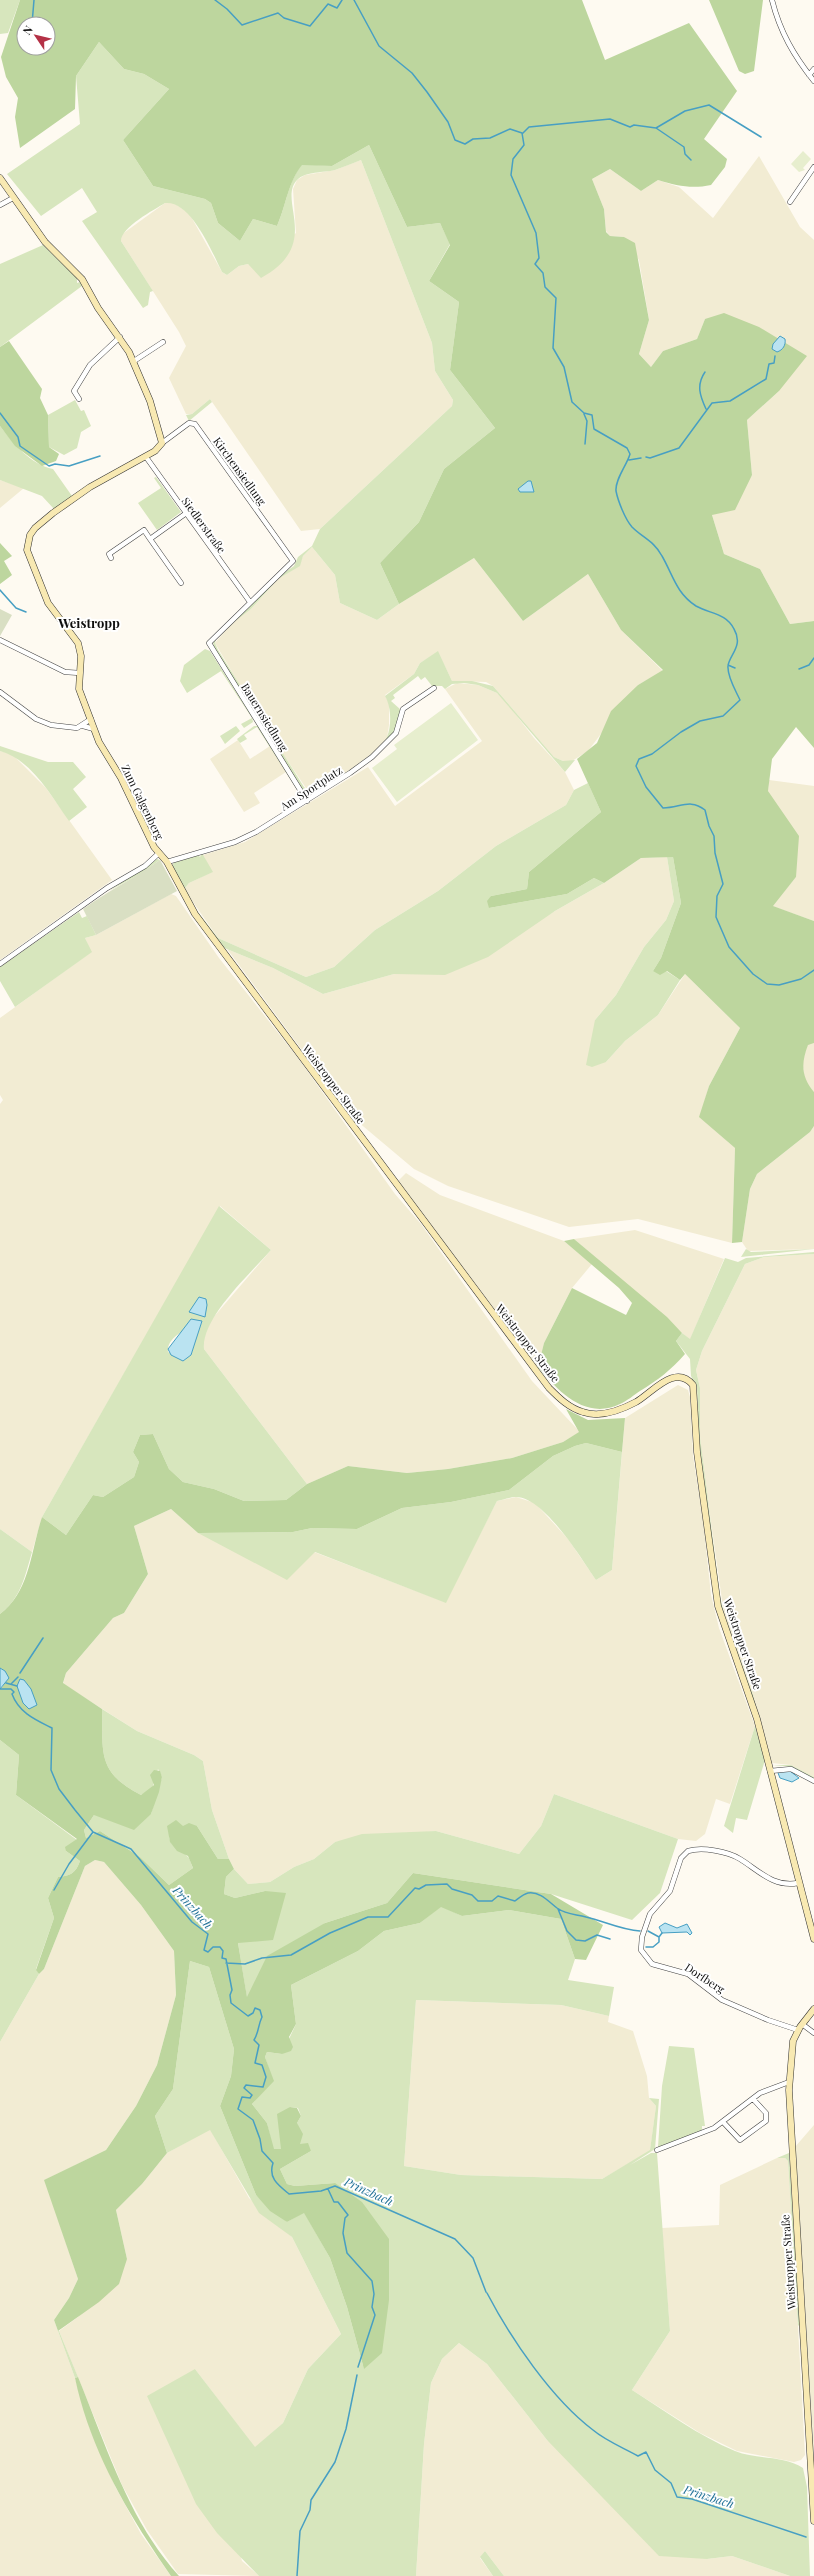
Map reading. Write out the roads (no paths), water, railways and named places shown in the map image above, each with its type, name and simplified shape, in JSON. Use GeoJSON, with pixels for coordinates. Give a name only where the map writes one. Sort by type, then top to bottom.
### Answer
{"type":"FeatureCollection","features":[{"type":"Feature","properties":{"kind":"street"},"geometry":{"type":"LineString","coordinates":[[772,0],[780,30],[800,65],[814,81]]}},
{"type":"Feature","properties":{"kind":"street"},"geometry":{"type":"LineString","coordinates":[[809,75],[814,69]]}},
{"type":"Feature","properties":{"kind":"street"},"geometry":{"type":"LineString","coordinates":[[790,202],[814,167]]}},
{"type":"Feature","properties":{"kind":"street"},"geometry":{"type":"LineString","coordinates":[[0,178],[45,242],[82,279],[98,308],[120,337],[134,361],[162,443],[146,457],[73,498],[40,523],[30,536],[27,544],[28,554],[48,603],[78,643],[81,656],[80,673],[65,672],[0,640]]}},
{"type":"Feature","properties":{"kind":"street"},"geometry":{"type":"LineString","coordinates":[[0,205],[13,198]]}},
{"type":"Feature","properties":{"kind":"street"},"geometry":{"type":"LineString","coordinates":[[78,399],[74,391],[88,367],[120,337]]}},
{"type":"Feature","properties":{"kind":"street"},"geometry":{"type":"LineString","coordinates":[[134,361],[163,342]]}},
{"type":"Feature","properties":{"kind":"street","name":"Kirchensiedlung"},"geometry":{"type":"LineString","coordinates":[[162,443],[189,423],[195,424],[293,561],[250,602]]}},
{"type":"Feature","properties":{"kind":"street","name":"Siedlerstraße"},"geometry":{"type":"LineString","coordinates":[[146,457],[185,514],[250,602]]}},
{"type":"Feature","properties":{"kind":"street"},"geometry":{"type":"LineString","coordinates":[[150,539],[185,514]]}},
{"type":"Feature","properties":{"kind":"street"},"geometry":{"type":"LineString","coordinates":[[111,558],[108,554],[144,530],[181,583]]}},
{"type":"Feature","properties":{"kind":"street","name":"Bauernsiedlung"},"geometry":{"type":"LineString","coordinates":[[250,602],[209,643],[307,801]]}},
{"type":"Feature","properties":{"kind":"street","name":"Zum Galgenberg"},"geometry":{"type":"LineString","coordinates":[[80,673],[80,694],[94,728],[158,854],[167,862],[195,914]]}},
{"type":"Feature","properties":{"kind":"street","name":"Am Sportplatz"},"geometry":{"type":"LineString","coordinates":[[167,862],[235,842],[273,823],[350,773],[381,750],[396,733],[403,709],[434,688]]}},
{"type":"Feature","properties":{"kind":"street"},"geometry":{"type":"LineString","coordinates":[[0,692],[44,722],[69,728],[83,726],[94,728]]}},
{"type":"Feature","properties":{"kind":"street"},"geometry":{"type":"LineString","coordinates":[[83,726],[91,719]]}},
{"type":"Feature","properties":{"kind":"street"},"geometry":{"type":"LineString","coordinates":[[0,964],[108,888],[145,866],[158,854]]}},
{"type":"Feature","properties":{"kind":"street","name":"Weistropper Straße"},"geometry":{"type":"LineString","coordinates":[[195,914],[526,1360],[559,1398],[582,1412],[597,1414],[627,1406],[673,1378],[686,1379],[694,1385],[697,1452],[718,1606],[749,1695],[814,1939]]}},
{"type":"Feature","properties":{"kind":"street"},"geometry":{"type":"LineString","coordinates":[[770,1771],[791,1769],[814,1782]]}},
{"type":"Feature","properties":{"kind":"street","name":"Dorfberg"},"geometry":{"type":"LineString","coordinates":[[798,1883],[773,1880],[761,1875],[739,1858],[726,1854],[692,1850],[683,1855],[666,1897],[650,1914],[640,1944],[641,1950],[652,1964],[688,1974],[722,2000],[768,2020],[800,2027],[814,2033]]}},
{"type":"Feature","properties":{"kind":"street","name":"Weistropper Straße"},"geometry":{"type":"LineString","coordinates":[[814,2009],[800,2027],[792,2045],[789,2082],[792,2168],[814,2521]]}},
{"type":"Feature","properties":{"kind":"street"},"geometry":{"type":"LineString","coordinates":[[657,2150],[709,2131],[724,2123],[760,2093],[789,2082]]}},
{"type":"Feature","properties":{"kind":"street"},"geometry":{"type":"LineString","coordinates":[[724,2123],[740,2140],[766,2121],[766,2113],[753,2099]]}},
{"type":"Feature","properties":{"kind":"water"},"geometry":{"type":"Polygon","coordinates":[[[780,336],[785,339],[785,343],[782,349],[777,352],[772,349],[773,344],[780,336]]]}},
{"type":"Feature","properties":{"kind":"water"},"geometry":{"type":"Polygon","coordinates":[[[528,481],[531,481],[534,492],[520,492],[518,489],[528,481]]]}},
{"type":"Feature","properties":{"kind":"water"},"geometry":{"type":"Polygon","coordinates":[[[199,1297],[206,1299],[207,1305],[205,1317],[189,1312],[199,1297]]]}},
{"type":"Feature","properties":{"kind":"water"},"geometry":{"type":"Polygon","coordinates":[[[191,1319],[202,1321],[191,1355],[183,1361],[171,1355],[168,1349],[191,1319]]]}},
{"type":"Feature","properties":{"kind":"water"},"geometry":{"type":"Polygon","coordinates":[[[0,1668],[5,1671],[9,1678],[0,1689],[0,1668]]]}},
{"type":"Feature","properties":{"kind":"water"},"geometry":{"type":"Polygon","coordinates":[[[20,1679],[24,1680],[31,1689],[37,1705],[29,1709],[23,1703],[17,1686],[20,1679]]]}},
{"type":"Feature","properties":{"kind":"water"},"geometry":{"type":"Polygon","coordinates":[[[790,1771],[799,1778],[792,1782],[780,1778],[778,1773],[790,1771]]]}},
{"type":"Feature","properties":{"kind":"water"},"geometry":{"type":"Polygon","coordinates":[[[665,1923],[677,1928],[687,1924],[692,1933],[690,1935],[687,1932],[662,1933],[659,1927],[665,1923]]]}},
{"type":"Feature","properties":{"kind":"waterway"},"geometry":{"type":"LineString","coordinates":[[33,16],[34,0]]}},
{"type":"Feature","properties":{"kind":"waterway"},"geometry":{"type":"LineString","coordinates":[[215,0],[227,9],[242,25],[278,13],[284,18],[310,26],[328,4],[337,8],[342,0]]}},
{"type":"Feature","properties":{"kind":"waterway"},"geometry":{"type":"LineString","coordinates":[[354,0],[379,46],[412,73],[448,122],[455,140],[465,144],[473,139],[490,138],[510,129],[522,133],[524,145],[513,159],[511,175],[536,233],[539,258],[535,264],[543,273],[545,287],[556,298],[553,348],[564,367],[572,402],[584,413],[592,415],[594,429],[627,448],[630,454],[616,486],[618,500],[629,524],[652,543],[659,551],[679,589],[689,601],[701,609],[717,614],[727,620],[737,635],[737,645],[729,662],[728,670],[730,679],[740,700],[723,716],[700,721],[681,732],[652,754],[639,759],[636,766],[646,787],[663,808],[690,804],[700,806],[705,810],[709,826],[714,836],[715,853],[723,884],[717,896],[716,917],[729,947],[753,974],[767,984],[779,985],[801,979],[814,970]]}},
{"type":"Feature","properties":{"kind":"waterway"},"geometry":{"type":"LineString","coordinates":[[523,133],[529,127],[610,119],[630,127],[634,125],[656,128],[685,111],[709,105],[761,137]]}},
{"type":"Feature","properties":{"kind":"waterway"},"geometry":{"type":"LineString","coordinates":[[656,128],[684,147],[685,154],[691,160]]}},
{"type":"Feature","properties":{"kind":"waterway"},"geometry":{"type":"LineString","coordinates":[[646,457],[650,458],[679,448],[712,403],[730,401],[766,379],[769,364],[774,363],[775,356]]}},
{"type":"Feature","properties":{"kind":"waterway"},"geometry":{"type":"LineString","coordinates":[[705,372],[702,377],[700,390],[706,409]]}},
{"type":"Feature","properties":{"kind":"waterway"},"geometry":{"type":"LineString","coordinates":[[0,413],[18,437],[20,446],[49,466],[55,464],[69,466],[100,456]]}},
{"type":"Feature","properties":{"kind":"waterway"},"geometry":{"type":"LineString","coordinates":[[584,414],[587,421],[585,444]]}},
{"type":"Feature","properties":{"kind":"waterway"},"geometry":{"type":"LineString","coordinates":[[629,460],[641,458]]}},
{"type":"Feature","properties":{"kind":"waterway"},"geometry":{"type":"LineString","coordinates":[[0,590],[16,608],[26,612]]}},
{"type":"Feature","properties":{"kind":"waterway"},"geometry":{"type":"LineString","coordinates":[[799,669],[809,665],[814,658]]}},
{"type":"Feature","properties":{"kind":"waterway"},"geometry":{"type":"LineString","coordinates":[[728,665],[735,668]]}},
{"type":"Feature","properties":{"kind":"waterway"},"geometry":{"type":"LineString","coordinates":[[20,1673],[43,1638]]}},
{"type":"Feature","properties":{"kind":"waterway"},"geometry":{"type":"LineString","coordinates":[[11,1684],[18,1677]]}},
{"type":"Feature","properties":{"kind":"waterway"},"geometry":{"type":"LineString","coordinates":[[6,1683],[17,1686]]}},
{"type":"Feature","properties":{"kind":"waterway","name":"Prinzbach"},"geometry":{"type":"LineString","coordinates":[[0,1689],[11,1689],[14,1692],[12,1694],[15,1701],[24,1711],[34,1719],[52,1728],[51,1770],[59,1789],[93,1832],[131,1849],[192,1922],[208,1934],[204,1950],[208,1952],[213,1947],[220,1947],[223,1951],[222,1958],[226,1959],[232,1990],[230,1995],[231,2003],[248,2016],[253,2013],[255,2008],[260,2010],[262,2017],[254,2040],[259,2045],[255,2063],[262,2065],[266,2077],[263,2087],[246,2085],[244,2088],[252,2095],[250,2098],[242,2097],[238,2109],[253,2120],[260,2139],[262,2151],[273,2163],[272,2173],[275,2181],[289,2194],[321,2191],[335,2186],[455,2239],[473,2258],[486,2292]]}},
{"type":"Feature","properties":{"kind":"waterway"},"geometry":{"type":"LineString","coordinates":[[54,1890],[69,1864],[93,1832]]}},
{"type":"Feature","properties":{"kind":"waterway"},"geometry":{"type":"LineString","coordinates":[[226,1963],[245,1964],[262,1958],[291,1955],[330,1933],[368,1917],[388,1917],[415,1888],[419,1889],[426,1885],[447,1884],[452,1889],[472,1895],[478,1901],[492,1901],[498,1896],[515,1901],[522,1895],[532,1893],[540,1895],[564,1912],[626,1929],[640,1931]]}},
{"type":"Feature","properties":{"kind":"waterway"},"geometry":{"type":"LineString","coordinates":[[558,1909],[567,1931],[576,1940],[585,1941],[597,1935],[610,1939]]}},
{"type":"Feature","properties":{"kind":"waterway"},"geometry":{"type":"LineString","coordinates":[[648,1931],[659,1937],[662,1933]]}},
{"type":"Feature","properties":{"kind":"waterway"},"geometry":{"type":"LineString","coordinates":[[646,1947],[653,1947],[659,1942],[659,1937]]}},
{"type":"Feature","properties":{"kind":"waterway"},"geometry":{"type":"LineString","coordinates":[[328,2189],[334,2202],[338,2202],[348,2215],[345,2218],[343,2233],[347,2253],[372,2281],[374,2294],[372,2307],[375,2315],[358,2367]]}},
{"type":"Feature","properties":{"kind":"waterway","name":"Prinzbach"},"geometry":{"type":"LineString","coordinates":[[487,2293],[520,2348],[563,2402],[578,2417],[604,2438],[638,2456],[646,2452],[655,2470],[671,2483],[677,2497],[692,2499],[806,2537]]}},
{"type":"Feature","properties":{"kind":"waterway"},"geometry":{"type":"LineString","coordinates":[[297,2576],[300,2531],[310,2510],[311,2500],[335,2462],[346,2429],[357,2375]]}},
{"type":"Feature","properties":{"kind":"district","name":"Weistropp"},"geometry":{"type":"Point","coordinates":[89,622]}}]}
